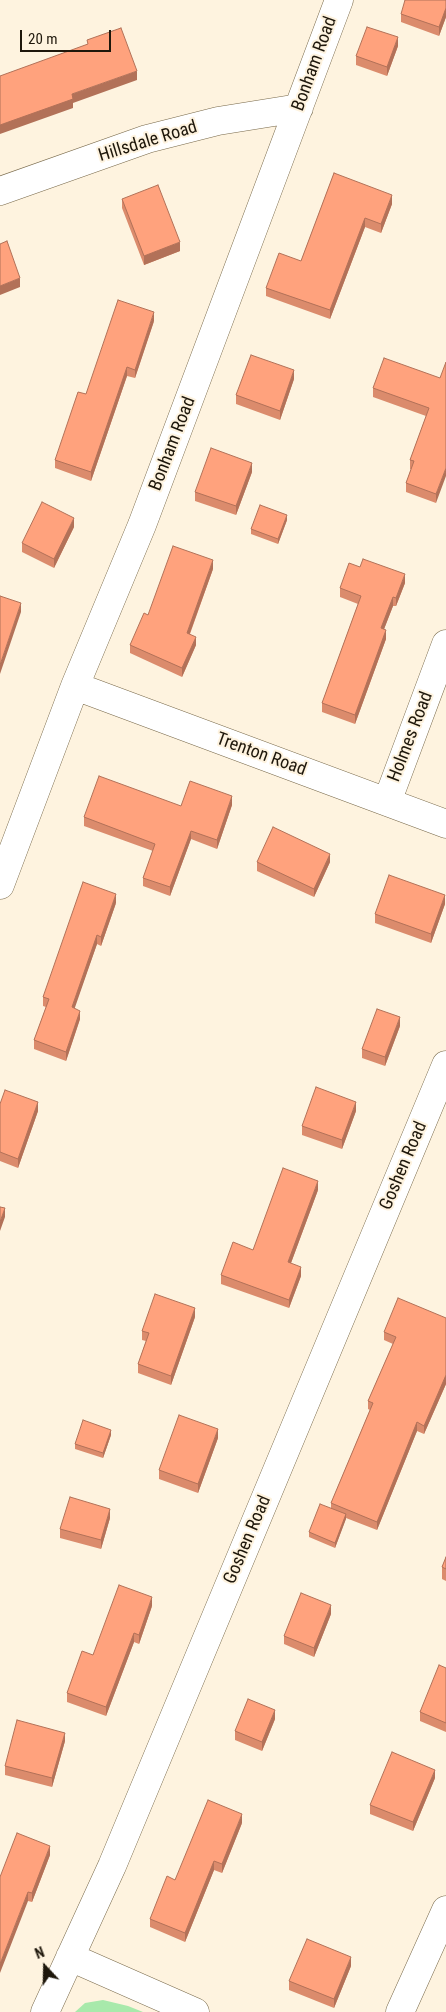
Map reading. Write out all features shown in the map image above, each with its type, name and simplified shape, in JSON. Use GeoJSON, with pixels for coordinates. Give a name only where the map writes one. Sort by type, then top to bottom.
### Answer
{"type":"FeatureCollection","features":[{"type":"Feature","properties":{"kind":"street","name":"Bonham Road"},"geometry":{"type":"LineString","coordinates":[[0,884],[75,686],[139,533],[339,0]]}},
{"type":"Feature","properties":{"kind":"street","name":"Hillsdale Road"},"geometry":{"type":"LineString","coordinates":[[0,190],[147,139],[218,121],[300,108]]}},
{"type":"Feature","properties":{"kind":"street","name":"Holmes Road"},"geometry":{"type":"LineString","coordinates":[[387,802],[446,644]]}},
{"type":"Feature","properties":{"kind":"street","name":"Trenton Road"},"geometry":{"type":"LineString","coordinates":[[75,686],[446,824]]}},
{"type":"Feature","properties":{"kind":"street","name":"Goshen Road"},"geometry":{"type":"LineString","coordinates":[[45,2012],[116,1857],[446,1066]]}},
{"type":"Feature","properties":{"kind":"street"},"geometry":{"type":"LineString","coordinates":[[400,2012],[446,1910]]}},
{"type":"Feature","properties":{"kind":"street"},"geometry":{"type":"LineString","coordinates":[[70,1957],[195,2012]]}},
{"type":"Feature","properties":{"kind":"green space"},"geometry":{"type":"Polygon","coordinates":[[[103,2000],[143,2012],[75,2012],[85,2003],[103,2000]]]}},
{"type":"Feature","properties":{"kind":"building"},"geometry":{"type":"Polygon","coordinates":[[[405,0],[446,0],[446,8],[439,27],[401,14],[405,0]]]}},
{"type":"Feature","properties":{"kind":"building"},"geometry":{"type":"Polygon","coordinates":[[[367,27],[398,37],[387,67],[356,56],[367,27]]]}},
{"type":"Feature","properties":{"kind":"building"},"geometry":{"type":"Polygon","coordinates":[[[121,28],[137,71],[72,94],[73,99],[0,125],[0,76],[88,44],[87,40],[121,28]]]}},
{"type":"Feature","properties":{"kind":"building"},"geometry":{"type":"Polygon","coordinates":[[[334,173],[392,195],[381,224],[365,218],[330,310],[266,288],[279,253],[301,261],[334,173]]]}},
{"type":"Feature","properties":{"kind":"building"},"geometry":{"type":"Polygon","coordinates":[[[158,185],[180,242],[144,256],[122,199],[158,185]]]}},
{"type":"Feature","properties":{"kind":"building"},"geometry":{"type":"Polygon","coordinates":[[[7,241],[20,278],[0,286],[0,244],[7,241]]]}},
{"type":"Feature","properties":{"kind":"building"},"geometry":{"type":"Polygon","coordinates":[[[118,300],[154,312],[135,370],[127,367],[91,472],[55,460],[78,392],[86,394],[118,300]]]}},
{"type":"Feature","properties":{"kind":"building"},"geometry":{"type":"Polygon","coordinates":[[[251,355],[294,370],[280,411],[236,395],[251,355]]]}},
{"type":"Feature","properties":{"kind":"building"},"geometry":{"type":"Polygon","coordinates":[[[384,358],[440,378],[446,362],[446,468],[436,494],[406,483],[414,461],[410,460],[429,408],[373,388],[384,358]]]}},
{"type":"Feature","properties":{"kind":"building"},"geometry":{"type":"Polygon","coordinates":[[[211,448],[252,463],[236,506],[195,492],[211,448]]]}},
{"type":"Feature","properties":{"kind":"building"},"geometry":{"type":"Polygon","coordinates":[[[42,502],[74,518],[54,559],[22,543],[42,502]]]}},
{"type":"Feature","properties":{"kind":"building"},"geometry":{"type":"Polygon","coordinates":[[[260,505],[287,515],[278,539],[251,529],[260,505]]]}},
{"type":"Feature","properties":{"kind":"building"},"geometry":{"type":"Polygon","coordinates":[[[173,546],[213,560],[187,633],[196,637],[182,668],[130,645],[144,613],[148,615],[173,546]]]}},
{"type":"Feature","properties":{"kind":"building"},"geometry":{"type":"Polygon","coordinates":[[[363,559],[405,574],[396,598],[393,597],[381,628],[386,630],[355,715],[322,703],[361,596],[340,588],[349,563],[360,567],[363,559]]]}},
{"type":"Feature","properties":{"kind":"building"},"geometry":{"type":"Polygon","coordinates":[[[0,596],[21,603],[0,665],[0,596]]]}},
{"type":"Feature","properties":{"kind":"building"},"geometry":{"type":"Polygon","coordinates":[[[99,776],[181,806],[190,781],[232,796],[217,840],[191,831],[170,887],[143,878],[155,844],[84,817],[99,776]]]}},
{"type":"Feature","properties":{"kind":"building"},"geometry":{"type":"Polygon","coordinates":[[[273,827],[330,854],[314,889],[257,862],[273,827]]]}},
{"type":"Feature","properties":{"kind":"building"},"geometry":{"type":"Polygon","coordinates":[[[389,875],[445,895],[431,934],[375,914],[389,875]]]}},
{"type":"Feature","properties":{"kind":"building"},"geometry":{"type":"Polygon","coordinates":[[[83,882],[116,894],[101,937],[97,935],[72,1007],[80,1011],[66,1052],[34,1040],[49,999],[43,997],[83,882]]]}},
{"type":"Feature","properties":{"kind":"building"},"geometry":{"type":"Polygon","coordinates":[[[377,1009],[400,1017],[385,1057],[362,1049],[377,1009]]]}},
{"type":"Feature","properties":{"kind":"building"},"geometry":{"type":"Polygon","coordinates":[[[316,1087],[356,1102],[342,1140],[302,1126],[316,1087]]]}},
{"type":"Feature","properties":{"kind":"building"},"geometry":{"type":"Polygon","coordinates":[[[5,1090],[38,1102],[18,1159],[0,1152],[0,1104],[5,1090]]]}},
{"type":"Feature","properties":{"kind":"building"},"geometry":{"type":"Polygon","coordinates":[[[283,1168],[318,1181],[288,1262],[301,1267],[289,1300],[221,1275],[233,1242],[253,1250],[283,1168]]]}},
{"type":"Feature","properties":{"kind":"building"},"geometry":{"type":"Polygon","coordinates":[[[0,1207],[5,1208],[0,1222],[0,1207]]]}},
{"type":"Feature","properties":{"kind":"building"},"geometry":{"type":"Polygon","coordinates":[[[155,1294],[195,1308],[171,1376],[138,1364],[149,1333],[142,1331],[155,1294]]]}},
{"type":"Feature","properties":{"kind":"building"},"geometry":{"type":"Polygon","coordinates":[[[398,1298],[446,1318],[446,1375],[424,1426],[417,1422],[377,1522],[331,1503],[373,1403],[368,1401],[396,1337],[384,1332],[398,1298]]]}},
{"type":"Feature","properties":{"kind":"building"},"geometry":{"type":"Polygon","coordinates":[[[179,1415],[218,1429],[198,1484],[159,1470],[179,1415]]]}},
{"type":"Feature","properties":{"kind":"building"},"geometry":{"type":"Polygon","coordinates":[[[83,1420],[111,1430],[103,1453],[75,1444],[83,1420]]]}},
{"type":"Feature","properties":{"kind":"building"},"geometry":{"type":"Polygon","coordinates":[[[70,1497],[110,1509],[101,1540],[60,1529],[70,1497]]]}},
{"type":"Feature","properties":{"kind":"building"},"geometry":{"type":"Polygon","coordinates":[[[320,1504],[346,1514],[335,1543],[309,1532],[320,1504]]]}},
{"type":"Feature","properties":{"kind":"building"},"geometry":{"type":"Polygon","coordinates":[[[446,1557],[446,1569],[442,1567],[446,1557]]]}},
{"type":"Feature","properties":{"kind":"building"},"geometry":{"type":"Polygon","coordinates":[[[119,1585],[152,1597],[139,1635],[134,1633],[106,1707],[67,1693],[82,1651],[93,1655],[119,1585]]]}},
{"type":"Feature","properties":{"kind":"building"},"geometry":{"type":"Polygon","coordinates":[[[301,1593],[331,1605],[314,1648],[284,1636],[301,1593]]]}},
{"type":"Feature","properties":{"kind":"building"},"geometry":{"type":"Polygon","coordinates":[[[439,1665],[446,1668],[446,1723],[420,1712],[439,1665]]]}},
{"type":"Feature","properties":{"kind":"building"},"geometry":{"type":"Polygon","coordinates":[[[248,1699],[275,1710],[262,1742],[235,1731],[248,1699]]]}},
{"type":"Feature","properties":{"kind":"building"},"geometry":{"type":"Polygon","coordinates":[[[17,1720],[65,1733],[52,1778],[5,1766],[17,1720]]]}},
{"type":"Feature","properties":{"kind":"building"},"geometry":{"type":"Polygon","coordinates":[[[392,1752],[435,1770],[413,1822],[370,1805],[392,1752]]]}},
{"type":"Feature","properties":{"kind":"building"},"geometry":{"type":"Polygon","coordinates":[[[208,1800],[242,1814],[222,1864],[214,1861],[185,1933],[150,1919],[167,1876],[175,1880],[208,1800]]]}},
{"type":"Feature","properties":{"kind":"building"},"geometry":{"type":"Polygon","coordinates":[[[17,1833],[50,1846],[32,1893],[28,1892],[0,1964],[0,1877],[17,1833]]]}},
{"type":"Feature","properties":{"kind":"building"},"geometry":{"type":"Polygon","coordinates":[[[307,1939],[351,1957],[334,1999],[289,1981],[307,1939]]]}}]}
